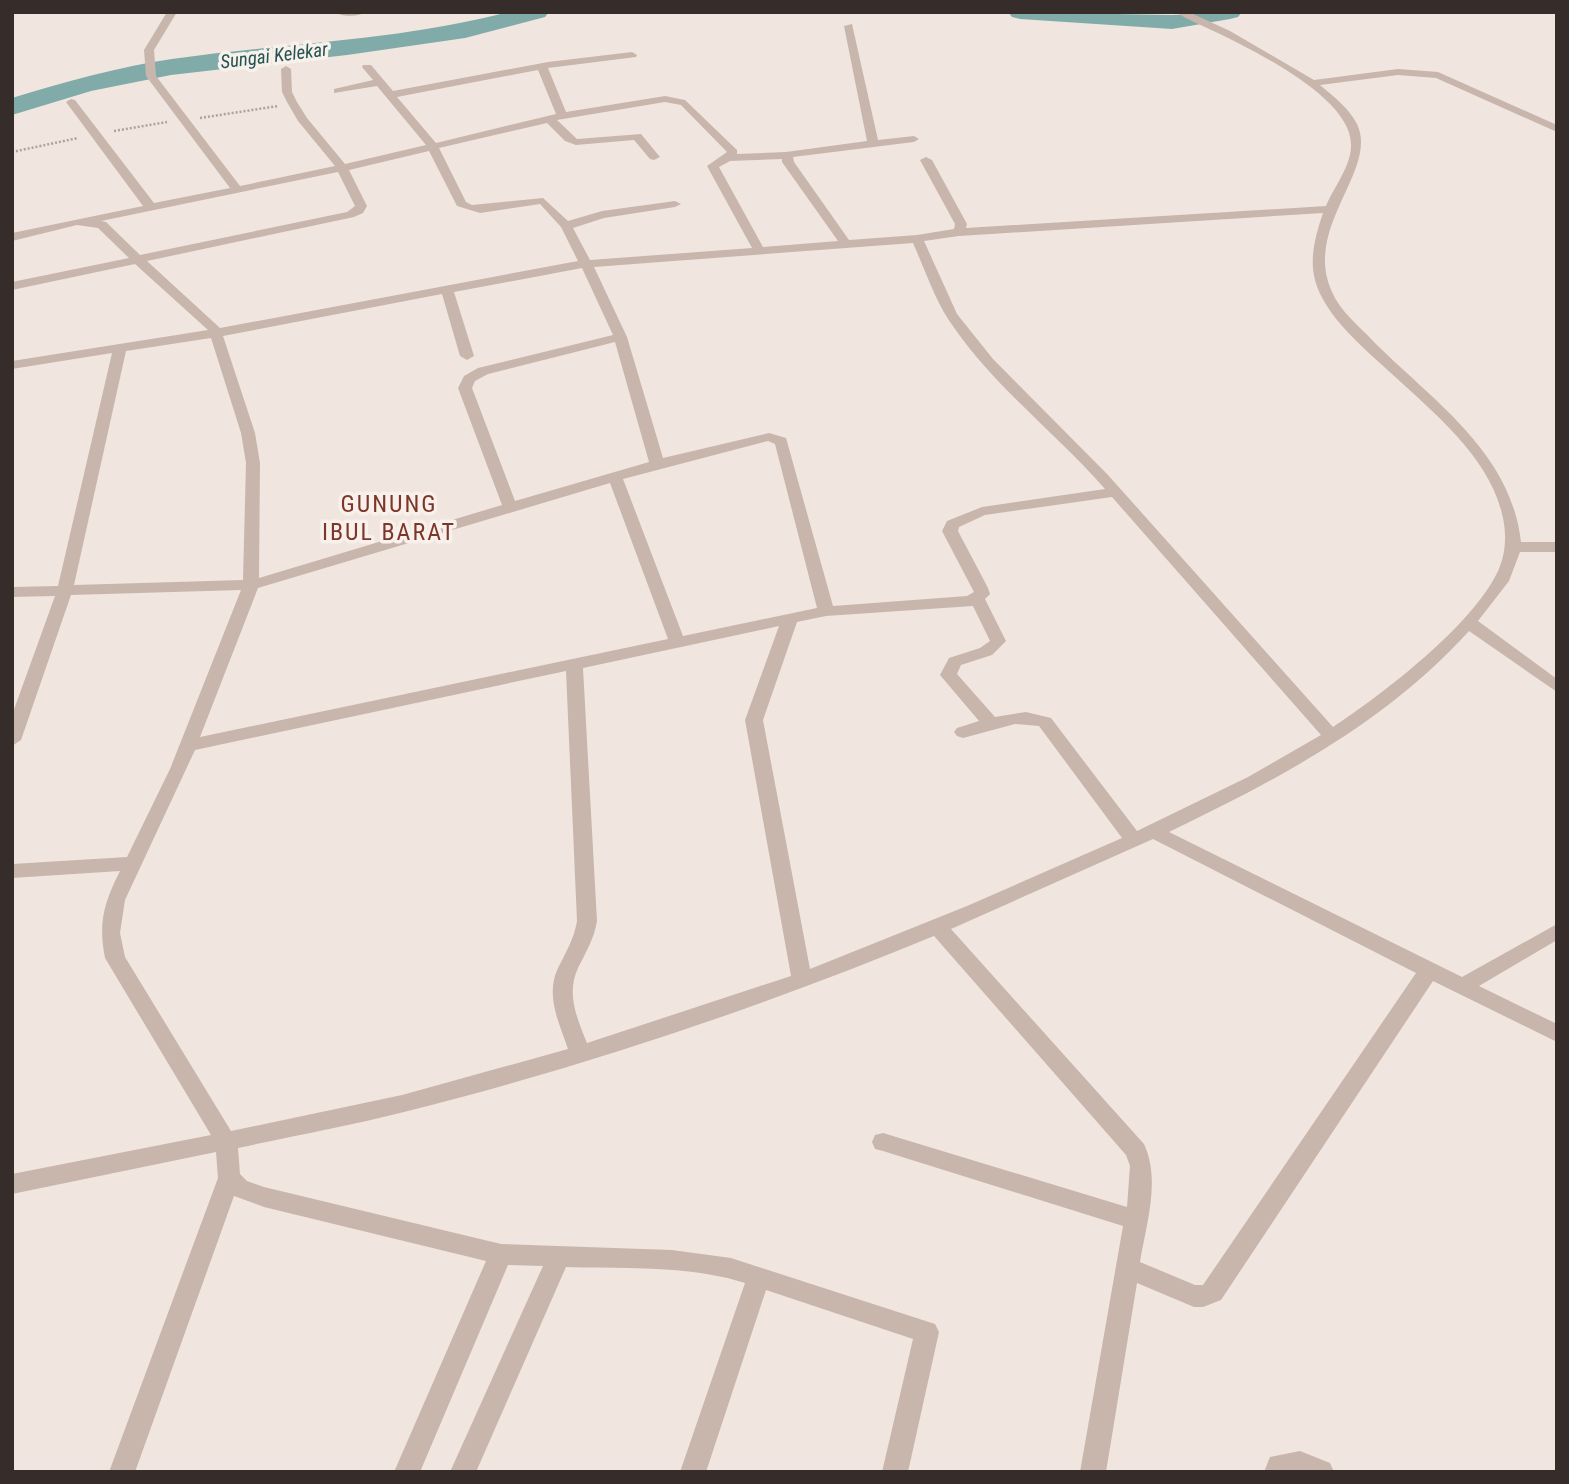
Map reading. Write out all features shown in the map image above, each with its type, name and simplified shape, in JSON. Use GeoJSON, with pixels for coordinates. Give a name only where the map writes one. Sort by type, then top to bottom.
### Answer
{"type":"FeatureCollection","features":[{"type":"Feature","properties":{"kind":"street"},"geometry":{"type":"LineString","coordinates":[[172,12],[148,49],[146,61],[151,76],[237,189]]}},
{"type":"Feature","properties":{"kind":"street"},"geometry":{"type":"LineString","coordinates":[[342,12],[361,12]]}},
{"type":"Feature","properties":{"kind":"street"},"geometry":{"type":"LineString","coordinates":[[12,1184],[414,1101],[728,1007],[937,927],[1154,832],[1332,738],[1402,687],[1468,622],[1490,598],[1500,581],[1513,547],[1512,517],[1506,498],[1492,474],[1470,446],[1372,348],[1325,291],[1319,263],[1320,241],[1330,209],[1357,151],[1357,137],[1337,106],[1313,83],[1258,49],[1181,12]]}},
{"type":"Feature","properties":{"kind":"street"},"geometry":{"type":"LineString","coordinates":[[849,26],[873,143]]}},
{"type":"Feature","properties":{"kind":"street"},"geometry":{"type":"LineString","coordinates":[[390,95],[542,66],[632,55]]}},
{"type":"Feature","properties":{"kind":"street"},"geometry":{"type":"LineString","coordinates":[[542,66],[562,116]]}},
{"type":"Feature","properties":{"kind":"street"},"geometry":{"type":"LineString","coordinates":[[367,67],[432,145],[461,204],[477,209],[536,199],[546,203],[566,226],[607,304],[620,337],[657,464]]}},
{"type":"Feature","properties":{"kind":"street"},"geometry":{"type":"LineString","coordinates":[[12,286],[356,213],[361,206],[342,168],[302,119],[287,92],[286,69]]}},
{"type":"Feature","properties":{"kind":"street"},"geometry":{"type":"LineString","coordinates":[[1313,83],[1398,72],[1438,75],[1557,129]]}},
{"type":"Feature","properties":{"kind":"street"},"geometry":{"type":"LineString","coordinates":[[338,91],[380,82]]}},
{"type":"Feature","properties":{"kind":"street"},"geometry":{"type":"LineString","coordinates":[[12,237],[342,168],[549,118],[665,99],[680,100],[733,152],[728,158]]}},
{"type":"Feature","properties":{"kind":"street"},"geometry":{"type":"LineString","coordinates":[[71,102],[151,208]]}},
{"type":"Feature","properties":{"kind":"street"},"geometry":{"type":"LineString","coordinates":[[549,118],[569,139],[576,142],[637,136],[654,157]]}},
{"type":"Feature","properties":{"kind":"street"},"geometry":{"type":"LineString","coordinates":[[760,252],[713,169],[716,163],[728,158],[787,155],[800,151],[914,139]]}},
{"type":"Feature","properties":{"kind":"street"},"geometry":{"type":"LineString","coordinates":[[787,155],[788,162],[847,246]]}},
{"type":"Feature","properties":{"kind":"street"},"geometry":{"type":"LineString","coordinates":[[926,160],[961,224],[959,232]]}},
{"type":"Feature","properties":{"kind":"street"},"geometry":{"type":"LineString","coordinates":[[566,226],[602,215],[675,204]]}},
{"type":"Feature","properties":{"kind":"street"},"geometry":{"type":"LineString","coordinates":[[12,365],[216,332],[584,264],[847,246],[959,232],[1330,209]]}},
{"type":"Feature","properties":{"kind":"street"},"geometry":{"type":"LineString","coordinates":[[88,221],[102,225],[212,325],[248,433],[253,463],[251,585],[179,769],[116,900],[110,933],[115,958],[226,1141],[229,1178],[122,1472]]}},
{"type":"Feature","properties":{"kind":"street"},"geometry":{"type":"LineString","coordinates":[[917,239],[951,314],[988,362],[1115,492],[1332,738]]}},
{"type":"Feature","properties":{"kind":"street"},"geometry":{"type":"LineString","coordinates":[[447,290],[467,356]]}},
{"type":"Feature","properties":{"kind":"street"},"geometry":{"type":"LineString","coordinates":[[510,507],[465,388],[469,379],[483,371],[620,337]]}},
{"type":"Feature","properties":{"kind":"street"},"geometry":{"type":"LineString","coordinates":[[12,740],[65,590],[120,348]]}},
{"type":"Feature","properties":{"kind":"street"},"geometry":{"type":"LineString","coordinates":[[12,592],[251,585],[615,476],[761,438],[781,441],[826,611]]}},
{"type":"Feature","properties":{"kind":"street"},"geometry":{"type":"LineString","coordinates":[[615,476],[678,643]]}},
{"type":"Feature","properties":{"kind":"street"},"geometry":{"type":"LineString","coordinates":[[186,746],[826,611],[977,598],[982,594],[980,588],[950,531],[951,524],[982,511],[1115,492]]}},
{"type":"Feature","properties":{"kind":"street"},"geometry":{"type":"LineString","coordinates":[[1513,547],[1557,547]]}},
{"type":"Feature","properties":{"kind":"street"},"geometry":{"type":"LineString","coordinates":[[977,598],[998,641],[995,647],[954,661],[949,667],[948,675],[992,725]]}},
{"type":"Feature","properties":{"kind":"street"},"geometry":{"type":"LineString","coordinates":[[790,619],[754,720],[802,979]]}},
{"type":"Feature","properties":{"kind":"street"},"geometry":{"type":"LineString","coordinates":[[1468,622],[1557,687]]}},
{"type":"Feature","properties":{"kind":"street"},"geometry":{"type":"LineString","coordinates":[[575,664],[587,921],[581,950],[563,983],[562,996],[580,1052]]}},
{"type":"Feature","properties":{"kind":"street"},"geometry":{"type":"LineString","coordinates":[[963,732],[1023,717],[1035,717],[1045,722],[1134,840]]}},
{"type":"Feature","properties":{"kind":"street"},"geometry":{"type":"LineString","coordinates":[[1154,832],[1557,1034]]}},
{"type":"Feature","properties":{"kind":"street"},"geometry":{"type":"LineString","coordinates":[[12,871],[133,863]]}},
{"type":"Feature","properties":{"kind":"street"},"geometry":{"type":"LineString","coordinates":[[937,927],[1136,1151],[1141,1166],[1136,1220],[1093,1472]]}},
{"type":"Feature","properties":{"kind":"street"},"geometry":{"type":"LineString","coordinates":[[1461,986],[1557,931]]}},
{"type":"Feature","properties":{"kind":"street"},"geometry":{"type":"LineString","coordinates":[[1128,1268],[1194,1296],[1213,1292],[1429,970]]}},
{"type":"Feature","properties":{"kind":"street"},"geometry":{"type":"LineString","coordinates":[[883,1142],[1136,1220]]}},
{"type":"Feature","properties":{"kind":"street"},"geometry":{"type":"LineString","coordinates":[[229,1178],[239,1188],[264,1197],[501,1254],[673,1260],[731,1268],[927,1332],[895,1472]]}},
{"type":"Feature","properties":{"kind":"street"},"geometry":{"type":"LineString","coordinates":[[408,1472],[501,1254]]}},
{"type":"Feature","properties":{"kind":"street"},"geometry":{"type":"LineString","coordinates":[[463,1472],[559,1256]]}},
{"type":"Feature","properties":{"kind":"street"},"geometry":{"type":"LineString","coordinates":[[693,1472],[759,1277]]}},
{"type":"Feature","properties":{"kind":"street"},"geometry":{"type":"LineString","coordinates":[[1277,1472],[1279,1466],[1300,1463],[1321,1472]]}},
{"type":"Feature","properties":{"kind":"path"},"geometry":{"type":"LineString","coordinates":[[12,152],[96,135],[293,103]]}},
{"type":"Feature","properties":{"kind":"waterway","name":"Sungai Kelekar"},"geometry":{"type":"LineString","coordinates":[[12,107],[86,84],[171,67],[347,48],[465,31],[537,12]]}},
{"type":"Feature","properties":{"kind":"waterway","name":"Sungai Kelekar"},"geometry":{"type":"LineString","coordinates":[[1020,12],[1172,22],[1230,12]]}},
{"type":"Feature","properties":{"kind":"district","name":"GUNUNG IBUL BARAT"},"geometry":{"type":"Point","coordinates":[389,518]}}]}
